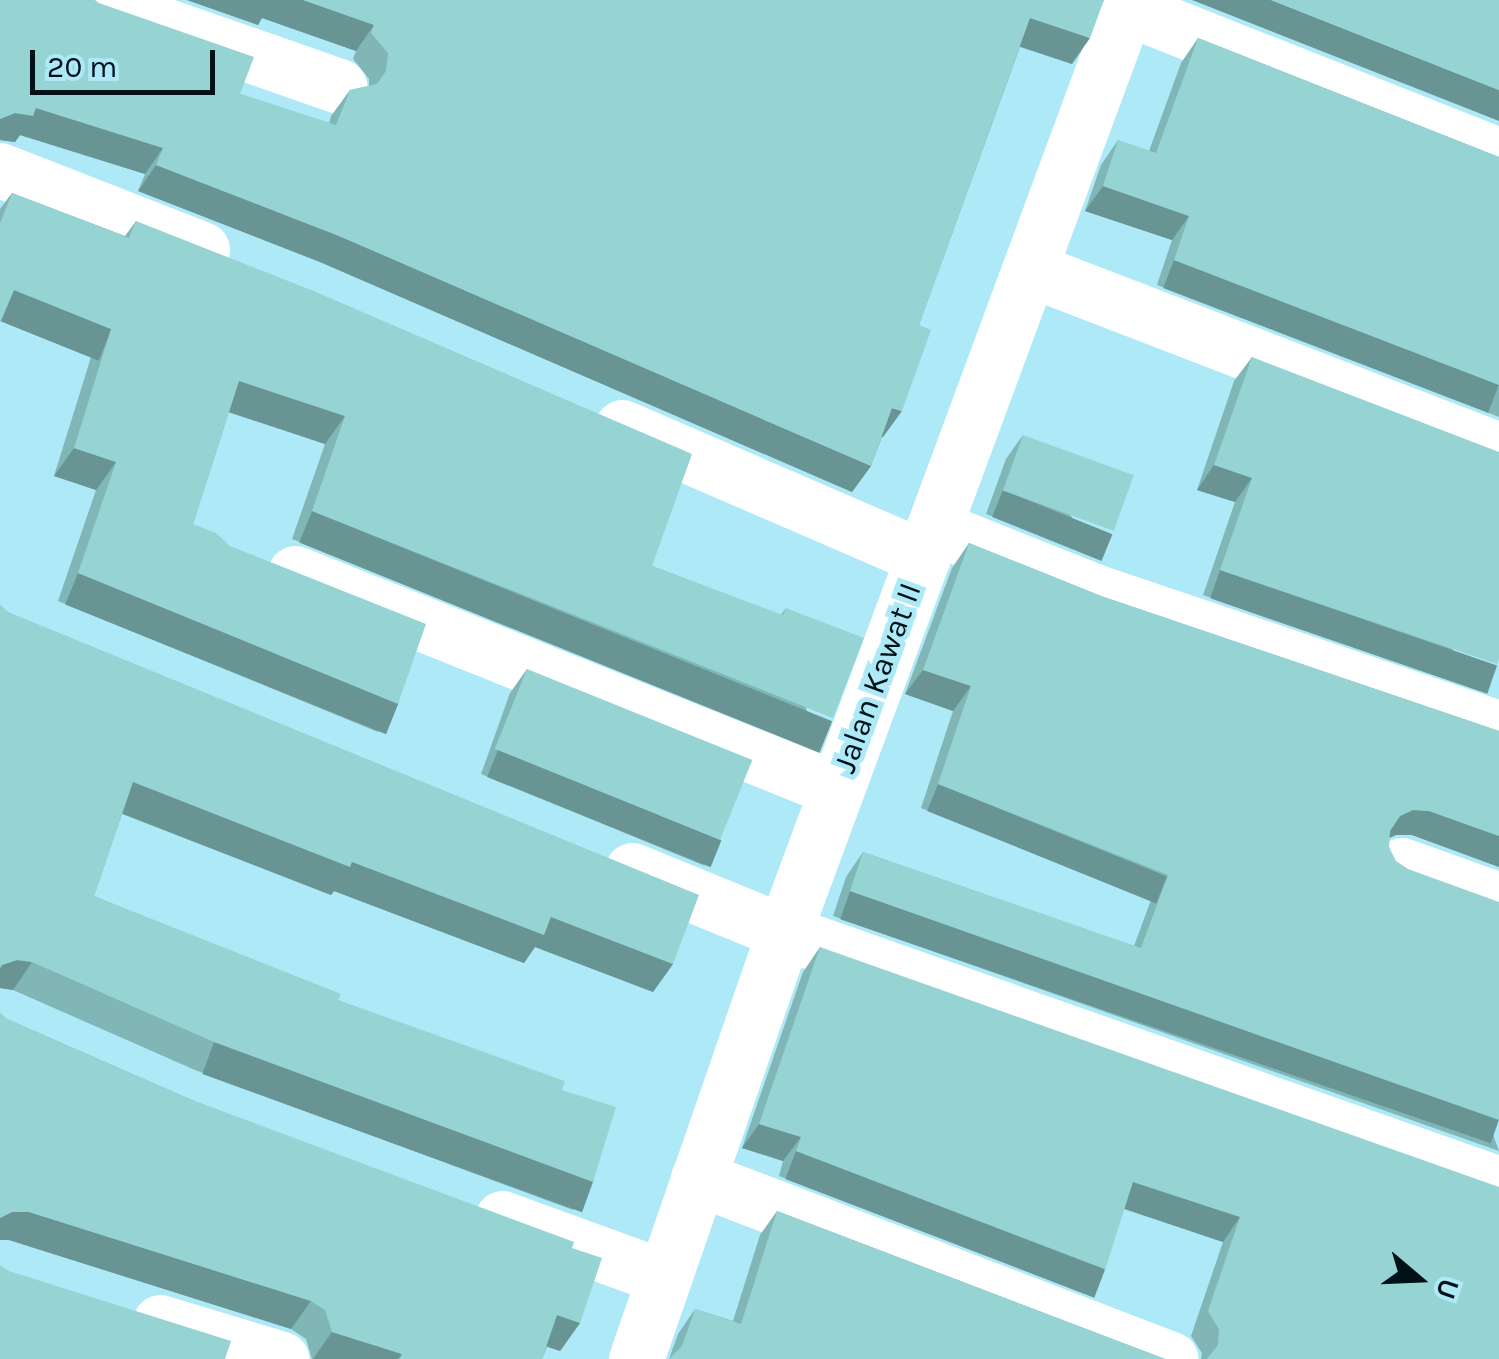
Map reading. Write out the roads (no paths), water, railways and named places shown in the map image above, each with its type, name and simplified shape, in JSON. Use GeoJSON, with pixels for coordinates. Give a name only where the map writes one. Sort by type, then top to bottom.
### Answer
{"type":"FeatureCollection","features":[{"type":"Feature","properties":{"kind":"street"},"geometry":{"type":"LineString","coordinates":[[92,0],[338,86]]}},
{"type":"Feature","properties":{"kind":"street"},"geometry":{"type":"LineString","coordinates":[[1128,4],[1499,156]]}},
{"type":"Feature","properties":{"kind":"street","name":"Jalan Kawat II"},"geometry":{"type":"LineString","coordinates":[[636,1359],[784,932],[1128,4]]}},
{"type":"Feature","properties":{"kind":"street"},"geometry":{"type":"LineString","coordinates":[[0,170],[254,270]]}},
{"type":"Feature","properties":{"kind":"street"},"geometry":{"type":"LineString","coordinates":[[1032,270],[1499,450]]}},
{"type":"Feature","properties":{"kind":"street"},"geometry":{"type":"LineString","coordinates":[[579,408],[928,542],[1094,591],[1499,728]]}},
{"type":"Feature","properties":{"kind":"street"},"geometry":{"type":"LineString","coordinates":[[256,558],[836,789]]}},
{"type":"Feature","properties":{"kind":"street"},"geometry":{"type":"LineString","coordinates":[[583,850],[784,932],[1499,1184]]}},
{"type":"Feature","properties":{"kind":"street"},"geometry":{"type":"LineString","coordinates":[[1402,865],[1499,900]]}},
{"type":"Feature","properties":{"kind":"street"},"geometry":{"type":"LineString","coordinates":[[698,1178],[1172,1359]]}},
{"type":"Feature","properties":{"kind":"street"},"geometry":{"type":"LineString","coordinates":[[459,1203],[664,1276]]}},
{"type":"Feature","properties":{"kind":"street"},"geometry":{"type":"LineString","coordinates":[[116,1309],[282,1359]]}}]}
